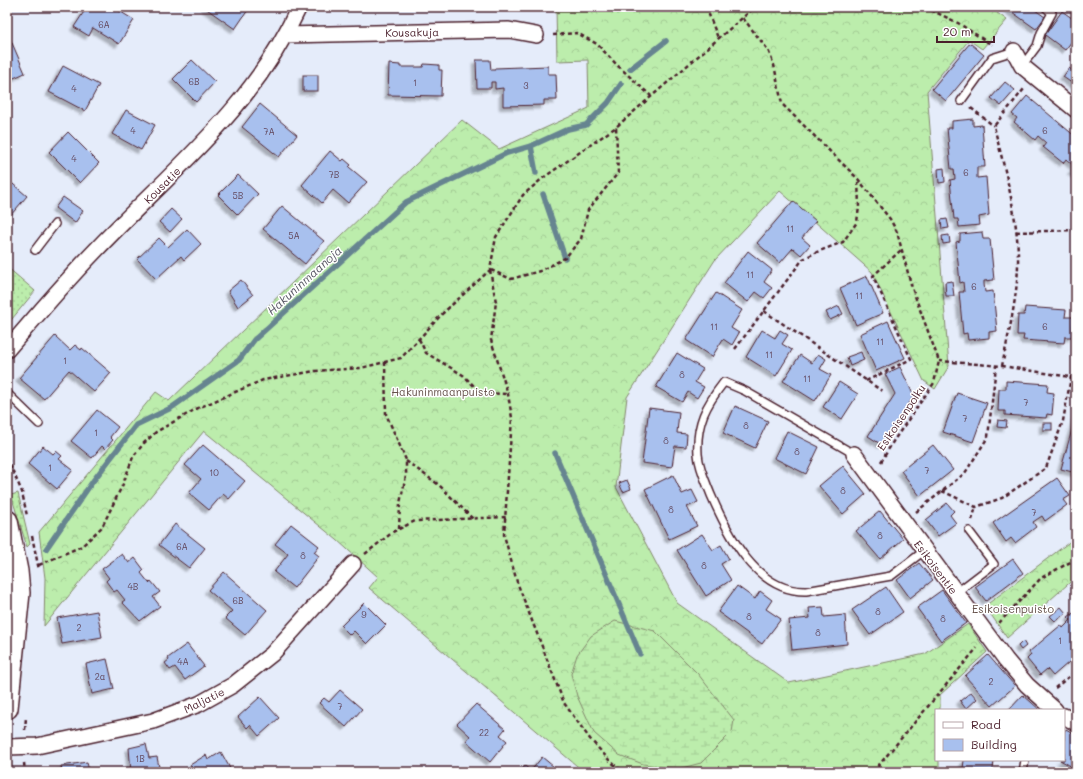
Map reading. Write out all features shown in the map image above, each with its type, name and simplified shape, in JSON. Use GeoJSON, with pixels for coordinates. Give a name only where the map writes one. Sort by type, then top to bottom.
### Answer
{"type":"FeatureCollection","features":[{"type":"Feature","properties":{"kind":"street","name":"Kousatie"},"geometry":{"type":"LineString","coordinates":[[7,350],[96,249],[210,137],[245,96],[286,34],[299,7]]}},
{"type":"Feature","properties":{"kind":"street","name":"Kousakuja"},"geometry":{"type":"LineString","coordinates":[[286,34],[509,30],[536,35]]}},
{"type":"Feature","properties":{"kind":"street"},"geometry":{"type":"LineString","coordinates":[[1014,51],[1022,66],[1076,110]]}},
{"type":"Feature","properties":{"kind":"street","name":"Esikoisentie"},"geometry":{"type":"LineString","coordinates":[[854,454],[871,480],[988,635],[1028,685],[1054,709]]}},
{"type":"Feature","properties":{"kind":"street"},"geometry":{"type":"LineString","coordinates":[[7,521],[17,571],[19,593],[7,708]]}},
{"type":"Feature","properties":{"kind":"street","name":"Maljatie"},"geometry":{"type":"LineString","coordinates":[[7,747],[37,746],[153,721],[199,704],[233,685],[272,654],[353,564]]}},
{"type":"Feature","properties":{"kind":"street"},"geometry":{"type":"LineString","coordinates":[[1065,717],[1076,723]]}},
{"type":"Feature","properties":{"kind":"lane"},"geometry":{"type":"LineString","coordinates":[[1022,66],[1037,46],[1041,33],[1052,13],[1046,7]]}},
{"type":"Feature","properties":{"kind":"lane"},"geometry":{"type":"LineString","coordinates":[[961,101],[992,58],[1014,51]]}},
{"type":"Feature","properties":{"kind":"lane"},"geometry":{"type":"LineString","coordinates":[[35,250],[55,224]]}},
{"type":"Feature","properties":{"kind":"lane"},"geometry":{"type":"LineString","coordinates":[[854,454],[745,391],[724,382],[708,401],[702,414],[698,454],[700,468],[723,522],[742,552],[756,568],[773,582],[796,592],[891,576],[924,551]]}},
{"type":"Feature","properties":{"kind":"lane"},"geometry":{"type":"LineString","coordinates":[[7,393],[39,424]]}},
{"type":"Feature","properties":{"kind":"lane"},"geometry":{"type":"LineString","coordinates":[[956,593],[994,564],[969,531]]}},
{"type":"Feature","properties":{"kind":"lane"},"geometry":{"type":"LineString","coordinates":[[1023,772],[1024,761]]}},
{"type":"Feature","properties":{"kind":"path"},"geometry":{"type":"LineString","coordinates":[[706,7],[718,38]]}},
{"type":"Feature","properties":{"kind":"path"},"geometry":{"type":"LineString","coordinates":[[623,772],[610,761],[590,739],[564,704],[517,582],[504,535],[512,418],[508,394],[491,340],[496,302],[490,270],[496,237],[523,195],[543,178],[616,127],[756,7]]}},
{"type":"Feature","properties":{"kind":"path"},"geometry":{"type":"LineString","coordinates":[[925,7],[958,23],[990,44],[1014,51]]}},
{"type":"Feature","properties":{"kind":"path"},"geometry":{"type":"LineString","coordinates":[[743,18],[768,50],[774,65],[782,104],[858,180],[890,218],[902,249],[912,288],[939,361],[1002,366],[1076,378]]}},
{"type":"Feature","properties":{"kind":"path"},"geometry":{"type":"LineString","coordinates":[[536,35],[576,34],[597,44],[617,65],[651,96]]}},
{"type":"Feature","properties":{"kind":"path"},"geometry":{"type":"LineString","coordinates":[[994,126],[1034,76]]}},
{"type":"Feature","properties":{"kind":"path"},"geometry":{"type":"LineString","coordinates":[[961,101],[994,126],[1013,206],[1018,255],[1014,303],[1002,366]]}},
{"type":"Feature","properties":{"kind":"path"},"geometry":{"type":"LineString","coordinates":[[490,270],[511,279],[540,271],[565,258],[580,239],[588,210],[618,173],[616,127]]}},
{"type":"Feature","properties":{"kind":"path"},"geometry":{"type":"LineString","coordinates":[[736,349],[803,259],[843,242],[856,222],[859,207],[858,180]]}},
{"type":"Feature","properties":{"kind":"path"},"geometry":{"type":"LineString","coordinates":[[1016,232],[1076,230]]}},
{"type":"Feature","properties":{"kind":"path"},"geometry":{"type":"LineString","coordinates":[[866,381],[911,359],[873,276],[902,249]]}},
{"type":"Feature","properties":{"kind":"path"},"geometry":{"type":"LineString","coordinates":[[39,565],[82,546],[102,526],[123,484],[132,457],[156,432],[190,412],[263,380],[315,371],[362,368],[401,358],[443,313],[490,270]]}},
{"type":"Feature","properties":{"kind":"path"},"geometry":{"type":"LineString","coordinates":[[764,310],[882,391]]}},
{"type":"Feature","properties":{"kind":"path"},"geometry":{"type":"LineString","coordinates":[[419,339],[426,353],[463,375],[481,393],[508,394]]}},
{"type":"Feature","properties":{"kind":"path","name":"Esikoisenpolku"},"geometry":{"type":"LineString","coordinates":[[871,480],[894,440],[934,383],[939,361]]}},
{"type":"Feature","properties":{"kind":"path"},"geometry":{"type":"LineString","coordinates":[[385,362],[386,414],[406,460],[406,476],[400,503],[399,530]]}},
{"type":"Feature","properties":{"kind":"path"},"geometry":{"type":"LineString","coordinates":[[911,516],[965,473],[988,438],[996,366]]}},
{"type":"Feature","properties":{"kind":"path"},"geometry":{"type":"LineString","coordinates":[[942,491],[976,507],[1002,498],[1046,468],[1063,421],[1071,377],[1076,373]]}},
{"type":"Feature","properties":{"kind":"path"},"geometry":{"type":"LineString","coordinates":[[406,460],[439,485],[472,520]]}},
{"type":"Feature","properties":{"kind":"path"},"geometry":{"type":"LineString","coordinates":[[353,564],[399,530],[415,521],[472,520],[506,517]]}},
{"type":"Feature","properties":{"kind":"path"},"geometry":{"type":"LineString","coordinates":[[873,772],[988,635],[1041,578],[1076,559]]}},
{"type":"Feature","properties":{"kind":"path"},"geometry":{"type":"LineString","coordinates":[[1050,692],[1076,671]]}},
{"type":"Feature","properties":{"kind":"green space","name":"Hakuninmaanpuisto"},"geometry":{"type":"Polygon","coordinates":[[[556,7],[989,7],[1007,20],[982,49],[969,40],[927,91],[949,366],[935,389],[924,381],[872,272],[780,191],[715,260],[627,397],[616,487],[677,603],[789,683],[925,654],[968,624],[987,652],[940,695],[940,709],[935,709],[935,761],[939,761],[939,772],[584,772],[369,588],[378,577],[337,540],[204,431],[44,626],[45,578],[39,532],[156,392],[169,401],[462,120],[499,149],[589,108],[588,60],[557,61],[556,7]]]}},
{"type":"Feature","properties":{"kind":"green space"},"geometry":{"type":"Polygon","coordinates":[[[7,267],[35,291],[7,325],[7,267]]]}},
{"type":"Feature","properties":{"kind":"green space"},"geometry":{"type":"Polygon","coordinates":[[[18,493],[30,544],[27,547],[11,495],[18,493]]]}},
{"type":"Feature","properties":{"kind":"green space","name":"Esikoisenpuisto"},"geometry":{"type":"Polygon","coordinates":[[[1076,537],[1076,577],[1007,638],[985,606],[1076,537]]]}},
{"type":"Feature","properties":{"kind":"green space"},"geometry":{"type":"Polygon","coordinates":[[[615,621],[655,631],[698,674],[734,720],[732,732],[701,763],[678,769],[643,764],[619,755],[594,733],[577,696],[571,674],[577,655],[591,636],[615,621]]]}},
{"type":"Feature","properties":{"kind":"building"},"geometry":{"type":"Polygon","coordinates":[[[87,7],[113,7],[134,20],[119,44],[93,28],[89,36],[74,27],[87,7]]]}},
{"type":"Feature","properties":{"kind":"building"},"geometry":{"type":"Polygon","coordinates":[[[204,7],[250,7],[235,29],[204,7]]]}},
{"type":"Feature","properties":{"kind":"building"},"geometry":{"type":"Polygon","coordinates":[[[1005,7],[1031,7],[1045,17],[1036,29],[1005,7]]]}},
{"type":"Feature","properties":{"kind":"building"},"geometry":{"type":"Polygon","coordinates":[[[1062,11],[1076,21],[1076,36],[1065,50],[1045,35],[1062,11]]]}},
{"type":"Feature","properties":{"kind":"building"},"geometry":{"type":"Polygon","coordinates":[[[7,36],[9,36],[25,73],[7,81],[7,36]]]}},
{"type":"Feature","properties":{"kind":"building"},"geometry":{"type":"Polygon","coordinates":[[[970,43],[984,55],[946,101],[932,89],[970,43]]]}},
{"type":"Feature","properties":{"kind":"building"},"geometry":{"type":"Polygon","coordinates":[[[192,60],[215,82],[196,102],[173,79],[192,60]]]}},
{"type":"Feature","properties":{"kind":"building"},"geometry":{"type":"Polygon","coordinates":[[[476,60],[490,60],[491,70],[495,70],[495,68],[548,66],[548,74],[556,74],[557,100],[544,100],[544,105],[503,106],[503,88],[495,89],[495,82],[491,82],[491,88],[477,88],[476,60]]]}},
{"type":"Feature","properties":{"kind":"building"},"geometry":{"type":"Polygon","coordinates":[[[389,64],[400,65],[400,67],[423,67],[424,64],[439,65],[439,70],[442,70],[441,96],[388,95],[389,64]]]}},
{"type":"Feature","properties":{"kind":"building"},"geometry":{"type":"Polygon","coordinates":[[[63,66],[99,85],[85,111],[49,92],[63,66]]]}},
{"type":"Feature","properties":{"kind":"building"},"geometry":{"type":"Polygon","coordinates":[[[1076,67],[1076,86],[1063,77],[1069,68],[1073,71],[1076,67]]]}},
{"type":"Feature","properties":{"kind":"building"},"geometry":{"type":"Polygon","coordinates":[[[303,75],[318,75],[318,91],[303,91],[303,75]]]}},
{"type":"Feature","properties":{"kind":"building"},"geometry":{"type":"Polygon","coordinates":[[[1005,82],[1015,90],[1001,106],[991,98],[1005,82]]]}},
{"type":"Feature","properties":{"kind":"building"},"geometry":{"type":"Polygon","coordinates":[[[1027,96],[1076,137],[1076,175],[1071,171],[1075,167],[1066,159],[1063,163],[1043,147],[1046,143],[1038,136],[1035,140],[1014,122],[1017,118],[1012,114],[1027,96]]]}},
{"type":"Feature","properties":{"kind":"building"},"geometry":{"type":"Polygon","coordinates":[[[260,104],[297,135],[279,157],[242,127],[260,104]]]}},
{"type":"Feature","properties":{"kind":"building"},"geometry":{"type":"Polygon","coordinates":[[[126,110],[155,125],[141,150],[112,134],[126,110]]]}},
{"type":"Feature","properties":{"kind":"building"},"geometry":{"type":"Polygon","coordinates":[[[973,119],[973,126],[982,125],[985,167],[977,167],[977,178],[986,177],[989,215],[979,217],[980,225],[959,227],[958,219],[954,219],[950,180],[955,179],[954,169],[951,169],[947,128],[952,128],[952,121],[973,119]]]}},
{"type":"Feature","properties":{"kind":"building"},"geometry":{"type":"Polygon","coordinates":[[[68,132],[99,163],[80,183],[49,152],[68,132]]]}},
{"type":"Feature","properties":{"kind":"building"},"geometry":{"type":"Polygon","coordinates":[[[330,151],[342,161],[344,159],[351,165],[349,167],[367,182],[348,203],[333,190],[322,203],[302,185],[330,151]]]}},
{"type":"Feature","properties":{"kind":"building"},"geometry":{"type":"Polygon","coordinates":[[[944,168],[945,182],[939,183],[938,169],[944,168]]]}},
{"type":"Feature","properties":{"kind":"building"},"geometry":{"type":"Polygon","coordinates":[[[238,175],[258,194],[238,215],[218,195],[238,175]]]}},
{"type":"Feature","properties":{"kind":"building"},"geometry":{"type":"Polygon","coordinates":[[[7,179],[27,196],[10,216],[7,213],[7,179]]]}},
{"type":"Feature","properties":{"kind":"building"},"geometry":{"type":"Polygon","coordinates":[[[63,197],[83,211],[75,223],[55,208],[63,197]]]}},
{"type":"Feature","properties":{"kind":"building"},"geometry":{"type":"Polygon","coordinates":[[[793,201],[816,221],[802,238],[810,245],[801,255],[793,248],[780,263],[757,243],[793,201]]]}},
{"type":"Feature","properties":{"kind":"building"},"geometry":{"type":"Polygon","coordinates":[[[282,206],[324,241],[305,264],[263,229],[282,206]]]}},
{"type":"Feature","properties":{"kind":"building"},"geometry":{"type":"Polygon","coordinates":[[[171,209],[182,219],[170,232],[159,222],[171,209]]]}},
{"type":"Feature","properties":{"kind":"building"},"geometry":{"type":"Polygon","coordinates":[[[947,219],[949,228],[942,229],[941,220],[947,219]]]}},
{"type":"Feature","properties":{"kind":"building"},"geometry":{"type":"Polygon","coordinates":[[[187,229],[201,244],[184,260],[181,256],[156,279],[137,259],[159,238],[168,247],[187,229]]]}},
{"type":"Feature","properties":{"kind":"building"},"geometry":{"type":"Polygon","coordinates":[[[982,232],[983,239],[990,239],[994,280],[984,281],[984,284],[985,292],[993,291],[997,331],[989,332],[989,338],[968,340],[967,333],[963,334],[959,292],[964,292],[963,282],[960,283],[956,242],[960,241],[960,234],[982,232]]]}},
{"type":"Feature","properties":{"kind":"building"},"geometry":{"type":"Polygon","coordinates":[[[949,235],[950,243],[943,244],[942,236],[949,235]]]}},
{"type":"Feature","properties":{"kind":"building"},"geometry":{"type":"Polygon","coordinates":[[[748,251],[772,270],[764,282],[772,288],[764,298],[756,292],[748,302],[724,283],[748,251]]]}},
{"type":"Feature","properties":{"kind":"building"},"geometry":{"type":"Polygon","coordinates":[[[867,276],[883,313],[856,325],[840,288],[867,276]]]}},
{"type":"Feature","properties":{"kind":"building"},"geometry":{"type":"Polygon","coordinates":[[[241,280],[253,295],[238,307],[228,291],[241,280]]]}},
{"type":"Feature","properties":{"kind":"building"},"geometry":{"type":"Polygon","coordinates":[[[952,281],[954,296],[946,296],[945,282],[952,281]]]}},
{"type":"Feature","properties":{"kind":"building"},"geometry":{"type":"Polygon","coordinates":[[[716,293],[742,310],[731,328],[739,333],[732,345],[723,339],[712,357],[686,340],[716,293]]]}},
{"type":"Feature","properties":{"kind":"building"},"geometry":{"type":"Polygon","coordinates":[[[839,306],[843,314],[830,320],[826,312],[839,306]]]}},
{"type":"Feature","properties":{"kind":"building"},"geometry":{"type":"Polygon","coordinates":[[[1025,307],[1066,310],[1065,317],[1074,317],[1072,337],[1065,337],[1064,343],[1023,340],[1024,335],[1017,335],[1018,315],[1024,315],[1025,307]]]}},
{"type":"Feature","properties":{"kind":"building"},"geometry":{"type":"Polygon","coordinates":[[[888,321],[905,358],[876,371],[860,334],[888,321]]]}},
{"type":"Feature","properties":{"kind":"building"},"geometry":{"type":"Polygon","coordinates":[[[762,330],[775,338],[780,330],[788,335],[782,344],[792,350],[776,376],[746,357],[762,330]]]}},
{"type":"Feature","properties":{"kind":"building"},"geometry":{"type":"Polygon","coordinates":[[[55,336],[70,350],[75,345],[81,350],[82,348],[111,373],[94,392],[69,370],[44,399],[19,378],[55,336]]]}},
{"type":"Feature","properties":{"kind":"building"},"geometry":{"type":"Polygon","coordinates":[[[861,352],[864,360],[850,366],[847,357],[861,352]]]}},
{"type":"Feature","properties":{"kind":"building"},"geometry":{"type":"Polygon","coordinates":[[[677,353],[703,369],[695,382],[704,387],[697,398],[688,392],[682,402],[656,387],[677,353]]]}},
{"type":"Feature","properties":{"kind":"building"},"geometry":{"type":"Polygon","coordinates":[[[818,354],[826,359],[820,369],[831,375],[815,401],[783,381],[800,355],[812,363],[818,354]]]}},
{"type":"Feature","properties":{"kind":"building"},"geometry":{"type":"Polygon","coordinates":[[[900,367],[914,396],[882,445],[868,436],[895,394],[885,374],[900,367]]]}},
{"type":"Feature","properties":{"kind":"building"},"geometry":{"type":"Polygon","coordinates":[[[1006,381],[1048,384],[1047,392],[1054,393],[1052,415],[1047,414],[1046,418],[1005,415],[1005,411],[998,411],[999,389],[1006,389],[1006,381]]]}},
{"type":"Feature","properties":{"kind":"building"},"geometry":{"type":"Polygon","coordinates":[[[839,382],[858,394],[842,419],[823,407],[839,382]]]}},
{"type":"Feature","properties":{"kind":"building"},"geometry":{"type":"Polygon","coordinates":[[[957,393],[987,403],[973,442],[943,432],[957,393]]]}},
{"type":"Feature","properties":{"kind":"building"},"geometry":{"type":"Polygon","coordinates":[[[735,406],[768,421],[755,448],[723,433],[735,406]]]}},
{"type":"Feature","properties":{"kind":"building"},"geometry":{"type":"Polygon","coordinates":[[[649,408],[679,412],[677,433],[687,434],[686,447],[675,446],[672,467],[642,463],[649,408]]]}},
{"type":"Feature","properties":{"kind":"building"},"geometry":{"type":"Polygon","coordinates":[[[97,410],[118,427],[110,437],[113,440],[105,449],[102,446],[92,458],[71,441],[97,410]]]}},
{"type":"Feature","properties":{"kind":"building"},"geometry":{"type":"Polygon","coordinates":[[[1076,415],[1076,473],[1061,469],[1076,415]]]}},
{"type":"Feature","properties":{"kind":"building"},"geometry":{"type":"Polygon","coordinates":[[[998,420],[1007,421],[1006,428],[997,427],[998,420]]]}},
{"type":"Feature","properties":{"kind":"building"},"geometry":{"type":"Polygon","coordinates":[[[1043,423],[1052,423],[1052,430],[1043,430],[1043,423]]]}},
{"type":"Feature","properties":{"kind":"building"},"geometry":{"type":"Polygon","coordinates":[[[787,431],[819,447],[806,474],[774,458],[787,431]]]}},
{"type":"Feature","properties":{"kind":"building"},"geometry":{"type":"Polygon","coordinates":[[[203,445],[245,481],[229,499],[223,494],[209,510],[189,493],[201,479],[185,465],[203,445]]]}},
{"type":"Feature","properties":{"kind":"building"},"geometry":{"type":"Polygon","coordinates":[[[933,445],[953,470],[920,496],[901,471],[933,445]]]}},
{"type":"Feature","properties":{"kind":"building"},"geometry":{"type":"Polygon","coordinates":[[[43,446],[53,454],[56,451],[62,456],[59,459],[73,470],[57,489],[28,464],[43,446]]]}},
{"type":"Feature","properties":{"kind":"building"},"geometry":{"type":"Polygon","coordinates":[[[843,466],[866,494],[843,514],[819,486],[843,466]]]}},
{"type":"Feature","properties":{"kind":"building"},"geometry":{"type":"Polygon","coordinates":[[[673,475],[682,494],[692,490],[698,502],[687,507],[697,526],[669,539],[645,489],[673,475]]]}},
{"type":"Feature","properties":{"kind":"building"},"geometry":{"type":"Polygon","coordinates":[[[1057,478],[1070,496],[1063,500],[1067,505],[1045,521],[1042,516],[1033,522],[1036,527],[1015,543],[1011,538],[1006,542],[993,523],[1057,478]]]}},
{"type":"Feature","properties":{"kind":"building"},"geometry":{"type":"Polygon","coordinates":[[[627,480],[631,489],[623,492],[619,483],[627,480]]]}},
{"type":"Feature","properties":{"kind":"building"},"geometry":{"type":"Polygon","coordinates":[[[947,503],[954,511],[950,515],[956,523],[938,536],[926,520],[947,503]]]}},
{"type":"Feature","properties":{"kind":"building"},"geometry":{"type":"Polygon","coordinates":[[[880,511],[903,539],[880,559],[856,531],[880,511]]]}},
{"type":"Feature","properties":{"kind":"building"},"geometry":{"type":"Polygon","coordinates":[[[175,524],[205,548],[189,568],[159,545],[175,524]]]}},
{"type":"Feature","properties":{"kind":"building"},"geometry":{"type":"Polygon","coordinates":[[[291,524],[319,546],[314,552],[319,556],[294,588],[274,572],[288,554],[275,544],[291,524]]]}},
{"type":"Feature","properties":{"kind":"building"},"geometry":{"type":"Polygon","coordinates":[[[702,534],[713,550],[721,545],[729,559],[721,564],[731,580],[706,596],[677,550],[702,534]]]}},
{"type":"Feature","properties":{"kind":"building"},"geometry":{"type":"Polygon","coordinates":[[[122,554],[129,563],[135,558],[144,570],[141,573],[149,583],[151,581],[160,592],[153,597],[160,606],[140,621],[122,602],[125,600],[117,590],[114,592],[106,581],[109,578],[102,569],[122,554]]]}},
{"type":"Feature","properties":{"kind":"building"},"geometry":{"type":"Polygon","coordinates":[[[1013,559],[1023,573],[986,601],[975,587],[1013,559]]]}},
{"type":"Feature","properties":{"kind":"building"},"geometry":{"type":"Polygon","coordinates":[[[919,563],[933,580],[910,598],[897,580],[919,563]]]}},
{"type":"Feature","properties":{"kind":"building"},"geometry":{"type":"Polygon","coordinates":[[[224,572],[267,610],[245,635],[225,618],[232,611],[208,590],[224,572]]]}},
{"type":"Feature","properties":{"kind":"building"},"geometry":{"type":"Polygon","coordinates":[[[737,586],[755,599],[760,591],[772,600],[766,609],[781,619],[762,644],[718,612],[737,586]]]}},
{"type":"Feature","properties":{"kind":"building"},"geometry":{"type":"Polygon","coordinates":[[[886,587],[903,612],[870,635],[852,610],[886,587]]]}},
{"type":"Feature","properties":{"kind":"building"},"geometry":{"type":"Polygon","coordinates":[[[942,590],[966,623],[941,641],[917,608],[942,590]]]}},
{"type":"Feature","properties":{"kind":"building"},"geometry":{"type":"Polygon","coordinates":[[[364,603],[386,625],[367,644],[354,631],[350,635],[341,626],[364,603]]]}},
{"type":"Feature","properties":{"kind":"building"},"geometry":{"type":"Polygon","coordinates":[[[823,607],[824,617],[845,615],[847,644],[792,650],[789,620],[810,618],[809,608],[823,607]]]}},
{"type":"Feature","properties":{"kind":"building"},"geometry":{"type":"Polygon","coordinates":[[[1061,607],[1066,613],[1055,621],[1050,616],[1061,607]]]}},
{"type":"Feature","properties":{"kind":"building"},"geometry":{"type":"Polygon","coordinates":[[[97,611],[102,637],[62,644],[57,618],[97,611]]]}},
{"type":"Feature","properties":{"kind":"building"},"geometry":{"type":"Polygon","coordinates":[[[1076,611],[1076,656],[1053,676],[1047,669],[1040,675],[1027,659],[1031,655],[1029,652],[1061,625],[1063,628],[1071,620],[1068,617],[1076,611]]]}},
{"type":"Feature","properties":{"kind":"building"},"geometry":{"type":"Polygon","coordinates":[[[1023,641],[1026,646],[1021,650],[1018,646],[1023,641]]]}},
{"type":"Feature","properties":{"kind":"building"},"geometry":{"type":"Polygon","coordinates":[[[187,644],[204,666],[185,680],[175,667],[170,670],[165,663],[169,660],[168,658],[187,644]]]}},
{"type":"Feature","properties":{"kind":"building"},"geometry":{"type":"Polygon","coordinates":[[[988,655],[1015,686],[992,706],[965,676],[988,655]]]}},
{"type":"Feature","properties":{"kind":"building"},"geometry":{"type":"Polygon","coordinates":[[[107,659],[114,689],[92,694],[86,664],[107,659]]]}},
{"type":"Feature","properties":{"kind":"building"},"geometry":{"type":"Polygon","coordinates":[[[340,690],[362,709],[346,727],[319,703],[324,698],[329,702],[340,690]]]}},
{"type":"Feature","properties":{"kind":"building"},"geometry":{"type":"Polygon","coordinates":[[[971,692],[977,699],[966,709],[960,701],[971,692]]]}},
{"type":"Feature","properties":{"kind":"building"},"geometry":{"type":"Polygon","coordinates":[[[1023,695],[1039,709],[1010,709],[1023,695]]]}},
{"type":"Feature","properties":{"kind":"building"},"geometry":{"type":"Polygon","coordinates":[[[260,697],[279,718],[259,736],[250,725],[247,728],[238,717],[260,697]]]}},
{"type":"Feature","properties":{"kind":"building"},"geometry":{"type":"Polygon","coordinates":[[[476,704],[505,729],[500,735],[507,741],[490,762],[466,741],[470,736],[457,724],[476,704]]]}},
{"type":"Feature","properties":{"kind":"building"},"geometry":{"type":"Polygon","coordinates":[[[1066,729],[1076,735],[1076,769],[1062,761],[1065,761],[1066,729]]]}},
{"type":"Feature","properties":{"kind":"building"},"geometry":{"type":"Polygon","coordinates":[[[146,744],[149,758],[157,757],[160,772],[131,772],[129,748],[146,744]]]}},
{"type":"Feature","properties":{"kind":"building"},"geometry":{"type":"Polygon","coordinates":[[[221,752],[232,772],[194,772],[190,765],[206,755],[208,760],[221,752]]]}},
{"type":"Feature","properties":{"kind":"building"},"geometry":{"type":"Polygon","coordinates":[[[542,757],[560,772],[520,772],[525,766],[531,771],[542,757]]]}},
{"type":"Feature","properties":{"kind":"building"},"geometry":{"type":"Polygon","coordinates":[[[964,761],[994,761],[993,770],[963,769],[964,761]]]}},
{"type":"Feature","properties":{"kind":"building"},"geometry":{"type":"Polygon","coordinates":[[[87,762],[89,772],[62,772],[61,766],[87,762]]]}},
{"type":"Feature","properties":{"kind":"waterway","name":"Hakuninmaanoja"},"geometry":{"type":"LineString","coordinates":[[630,69],[666,41]]}},
{"type":"Feature","properties":{"kind":"waterway","name":"Hakuninmaanoja"},"geometry":{"type":"LineString","coordinates":[[46,549],[93,481],[136,425],[171,408],[239,360],[254,340],[406,202],[507,153],[531,146],[568,129],[586,125],[608,103],[621,84]]}},
{"type":"Feature","properties":{"kind":"waterway"},"geometry":{"type":"LineString","coordinates":[[531,146],[536,173]]}},
{"type":"Feature","properties":{"kind":"waterway"},"geometry":{"type":"LineString","coordinates":[[543,194],[565,258]]}},
{"type":"Feature","properties":{"kind":"waterway"},"geometry":{"type":"LineString","coordinates":[[555,453],[640,654]]}}]}
